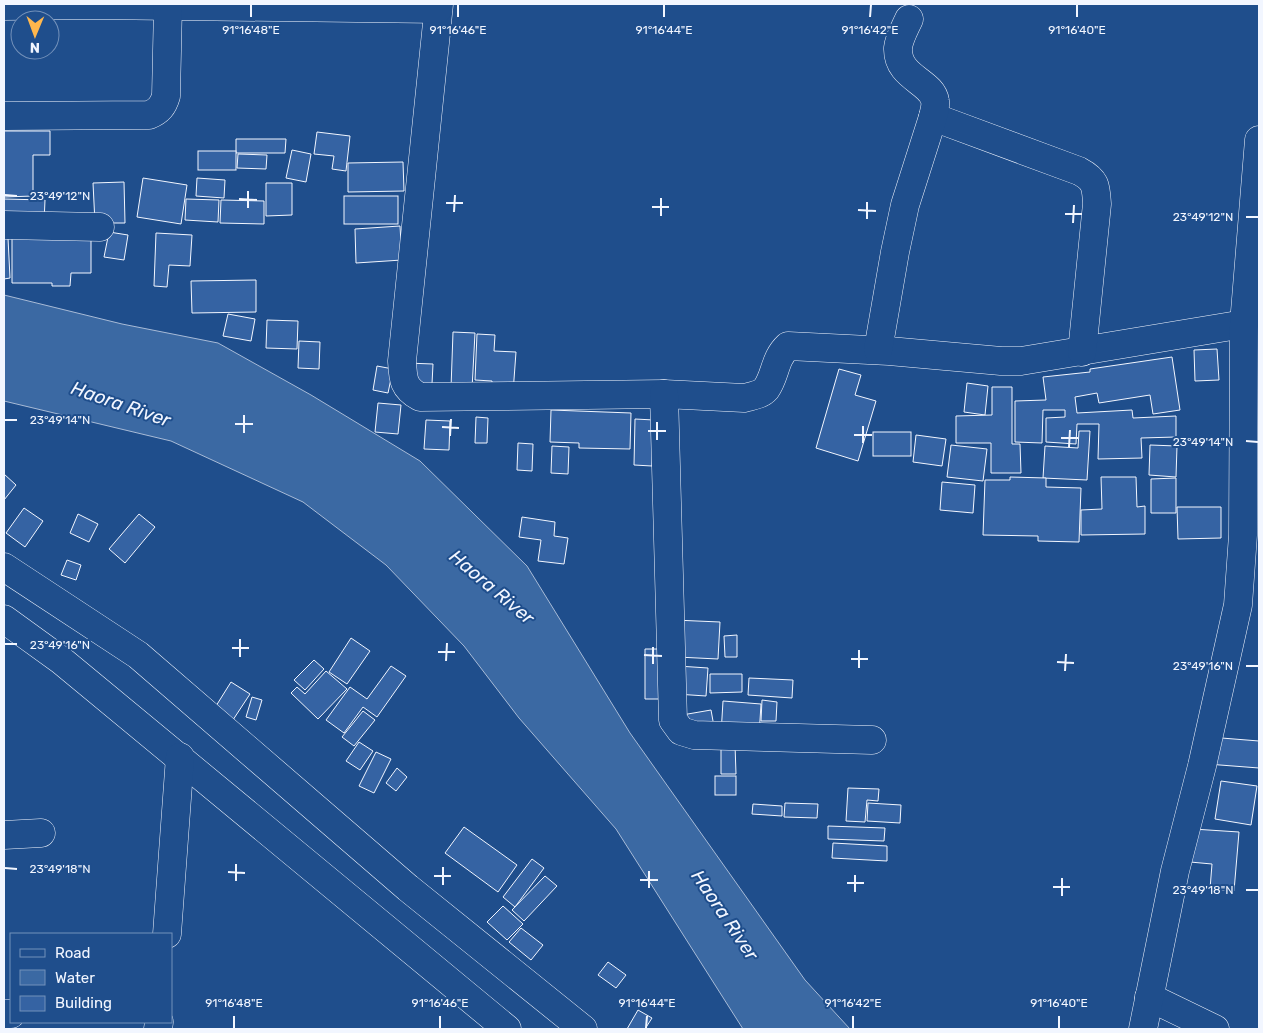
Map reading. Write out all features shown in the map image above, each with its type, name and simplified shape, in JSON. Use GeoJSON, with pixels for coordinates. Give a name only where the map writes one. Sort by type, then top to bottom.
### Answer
{"type":"FeatureCollection","features":[{"type":"Feature","properties":{"kind":"street"},"geometry":{"type":"LineString","coordinates":[[4,6],[438,6],[402,361],[405,384],[410,392],[420,397],[664,394],[744,398],[757,395],[766,389],[780,354],[788,346],[878,350],[1001,361],[1021,361],[1244,324]]}},
{"type":"Feature","properties":{"kind":"street"},"geometry":{"type":"LineString","coordinates":[[4,116],[149,115],[158,111],[166,96],[168,6]]}},
{"type":"Feature","properties":{"kind":"street"},"geometry":{"type":"LineString","coordinates":[[878,350],[905,206],[933,117],[935,102],[931,92],[903,67],[900,58],[898,50],[899,41],[909,18]]}},
{"type":"Feature","properties":{"kind":"street"},"geometry":{"type":"LineString","coordinates":[[933,117],[1079,171],[1091,178],[1095,185],[1097,204],[1082,352]]}},
{"type":"Feature","properties":{"kind":"street"},"geometry":{"type":"LineString","coordinates":[[1143,1029],[1175,871],[1202,766],[1238,605],[1250,571],[1243,535],[1244,324],[1256,219],[1259,140]]}},
{"type":"Feature","properties":{"kind":"street"},"geometry":{"type":"LineString","coordinates":[[4,225],[100,226]]}},
{"type":"Feature","properties":{"kind":"street"},"geometry":{"type":"LineString","coordinates":[[664,394],[673,720],[681,730],[694,735],[872,740]]}},
{"type":"Feature","properties":{"kind":"street"},"geometry":{"type":"LineString","coordinates":[[4,567],[138,655],[408,888],[582,1029]]}},
{"type":"Feature","properties":{"kind":"street"},"geometry":{"type":"LineString","coordinates":[[4,619],[62,661],[180,757],[507,1029]]}},
{"type":"Feature","properties":{"kind":"street"},"geometry":{"type":"LineString","coordinates":[[167,933],[180,757]]}},
{"type":"Feature","properties":{"kind":"street"},"geometry":{"type":"LineString","coordinates":[[4,834],[40,833]]}},
{"type":"Feature","properties":{"kind":"street"},"geometry":{"type":"LineString","coordinates":[[1149,997],[1215,1029]]}},
{"type":"Feature","properties":{"kind":"water","name":"Haora River"},"geometry":{"type":"Polygon","coordinates":[[[4,295],[122,324],[218,343],[311,395],[420,461],[527,566],[630,733],[805,980],[850,1029],[743,1029],[616,829],[519,718],[464,646],[386,565],[303,502],[171,441],[4,401],[4,295]]]}},
{"type":"Feature","properties":{"kind":"building"},"geometry":{"type":"Polygon","coordinates":[[[4,131],[50,131],[50,155],[33,155],[33,196],[4,197],[4,131]]]}},
{"type":"Feature","properties":{"kind":"building"},"geometry":{"type":"Polygon","coordinates":[[[317,132],[350,136],[346,171],[332,169],[334,156],[314,154],[317,132]]]}},
{"type":"Feature","properties":{"kind":"building"},"geometry":{"type":"Polygon","coordinates":[[[236,139],[286,139],[285,153],[236,153],[236,139]]]}},
{"type":"Feature","properties":{"kind":"building"},"geometry":{"type":"Polygon","coordinates":[[[292,150],[311,154],[306,182],[286,178],[292,150]]]}},
{"type":"Feature","properties":{"kind":"building"},"geometry":{"type":"Polygon","coordinates":[[[198,151],[236,151],[236,170],[198,170],[198,151]]]}},
{"type":"Feature","properties":{"kind":"building"},"geometry":{"type":"Polygon","coordinates":[[[238,154],[267,155],[266,169],[237,168],[238,154]]]}},
{"type":"Feature","properties":{"kind":"building"},"geometry":{"type":"Polygon","coordinates":[[[403,162],[404,191],[348,192],[348,163],[403,162]]]}},
{"type":"Feature","properties":{"kind":"building"},"geometry":{"type":"Polygon","coordinates":[[[143,178],[187,185],[181,224],[137,217],[143,178]]]}},
{"type":"Feature","properties":{"kind":"building"},"geometry":{"type":"Polygon","coordinates":[[[197,178],[225,180],[224,198],[196,196],[197,178]]]}},
{"type":"Feature","properties":{"kind":"building"},"geometry":{"type":"Polygon","coordinates":[[[124,182],[125,223],[95,223],[93,183],[124,182]]]}},
{"type":"Feature","properties":{"kind":"building"},"geometry":{"type":"Polygon","coordinates":[[[266,183],[292,183],[292,215],[266,216],[266,183]]]}},
{"type":"Feature","properties":{"kind":"building"},"geometry":{"type":"Polygon","coordinates":[[[344,196],[398,196],[398,224],[344,224],[344,196]]]}},
{"type":"Feature","properties":{"kind":"building"},"geometry":{"type":"Polygon","coordinates":[[[4,199],[45,200],[44,223],[4,223],[4,199]]]}},
{"type":"Feature","properties":{"kind":"building"},"geometry":{"type":"Polygon","coordinates":[[[186,199],[219,200],[218,222],[185,220],[186,199]]]}},
{"type":"Feature","properties":{"kind":"building"},"geometry":{"type":"Polygon","coordinates":[[[221,200],[264,201],[264,224],[220,223],[221,200]]]}},
{"type":"Feature","properties":{"kind":"building"},"geometry":{"type":"Polygon","coordinates":[[[400,226],[402,260],[356,263],[355,229],[400,226]]]}},
{"type":"Feature","properties":{"kind":"building"},"geometry":{"type":"Polygon","coordinates":[[[109,232],[128,235],[124,260],[104,257],[109,232]]]}},
{"type":"Feature","properties":{"kind":"building"},"geometry":{"type":"Polygon","coordinates":[[[156,233],[192,235],[190,266],[169,265],[167,287],[154,286],[156,233]]]}},
{"type":"Feature","properties":{"kind":"building"},"geometry":{"type":"Polygon","coordinates":[[[4,238],[8,238],[10,278],[4,279],[4,238]]]}},
{"type":"Feature","properties":{"kind":"building"},"geometry":{"type":"Polygon","coordinates":[[[12,238],[91,239],[91,273],[71,273],[70,286],[52,286],[52,283],[12,283],[12,238]]]}},
{"type":"Feature","properties":{"kind":"building"},"geometry":{"type":"Polygon","coordinates":[[[256,280],[256,312],[192,313],[191,281],[256,280]]]}},
{"type":"Feature","properties":{"kind":"building"},"geometry":{"type":"Polygon","coordinates":[[[228,314],[255,319],[251,341],[223,336],[228,314]]]}},
{"type":"Feature","properties":{"kind":"building"},"geometry":{"type":"Polygon","coordinates":[[[267,320],[298,321],[297,349],[266,348],[267,320]]]}},
{"type":"Feature","properties":{"kind":"building"},"geometry":{"type":"Polygon","coordinates":[[[453,332],[475,333],[472,389],[451,388],[453,332]]]}},
{"type":"Feature","properties":{"kind":"building"},"geometry":{"type":"Polygon","coordinates":[[[477,334],[495,335],[494,351],[516,352],[513,393],[492,392],[492,381],[475,380],[477,334]]]}},
{"type":"Feature","properties":{"kind":"building"},"geometry":{"type":"Polygon","coordinates":[[[299,341],[320,342],[319,369],[298,368],[299,341]]]}},
{"type":"Feature","properties":{"kind":"building"},"geometry":{"type":"Polygon","coordinates":[[[1217,349],[1219,380],[1195,381],[1194,350],[1217,349]]]}},
{"type":"Feature","properties":{"kind":"building"},"geometry":{"type":"Polygon","coordinates":[[[1258,351],[1259,380],[1257,380],[1258,351]]]}},
{"type":"Feature","properties":{"kind":"building"},"geometry":{"type":"Polygon","coordinates":[[[1172,357],[1180,410],[1153,414],[1150,395],[1099,403],[1097,393],[1075,397],[1077,413],[1132,410],[1133,418],[1176,416],[1176,437],[1141,438],[1142,458],[1098,459],[1099,424],[1077,424],[1076,444],[1046,442],[1046,418],[1065,417],[1065,410],[1043,410],[1042,443],[1015,442],[1015,401],[1046,400],[1043,377],[1090,372],[1090,369],[1172,357]]]}},
{"type":"Feature","properties":{"kind":"building"},"geometry":{"type":"Polygon","coordinates":[[[406,363],[433,364],[432,384],[406,383],[406,363]]]}},
{"type":"Feature","properties":{"kind":"building"},"geometry":{"type":"Polygon","coordinates":[[[377,366],[393,369],[388,393],[373,390],[377,366]]]}},
{"type":"Feature","properties":{"kind":"building"},"geometry":{"type":"Polygon","coordinates":[[[839,369],[861,375],[855,395],[876,401],[858,461],[816,448],[839,369]]]}},
{"type":"Feature","properties":{"kind":"building"},"geometry":{"type":"Polygon","coordinates":[[[967,383],[988,386],[985,415],[964,412],[967,383]]]}},
{"type":"Feature","properties":{"kind":"building"},"geometry":{"type":"Polygon","coordinates":[[[992,387],[1012,387],[1012,444],[1020,444],[1021,473],[991,473],[991,443],[956,443],[956,416],[992,415],[992,387]]]}},
{"type":"Feature","properties":{"kind":"building"},"geometry":{"type":"Polygon","coordinates":[[[378,403],[401,405],[398,434],[375,432],[378,403]]]}},
{"type":"Feature","properties":{"kind":"building"},"geometry":{"type":"Polygon","coordinates":[[[551,410],[631,413],[630,449],[579,448],[579,443],[550,442],[551,410]]]}},
{"type":"Feature","properties":{"kind":"building"},"geometry":{"type":"Polygon","coordinates":[[[476,417],[488,418],[487,443],[475,443],[476,417]]]}},
{"type":"Feature","properties":{"kind":"building"},"geometry":{"type":"Polygon","coordinates":[[[635,419],[654,420],[652,466],[634,465],[635,419]]]}},
{"type":"Feature","properties":{"kind":"building"},"geometry":{"type":"Polygon","coordinates":[[[426,420],[450,421],[449,450],[424,449],[426,420]]]}},
{"type":"Feature","properties":{"kind":"building"},"geometry":{"type":"Polygon","coordinates":[[[1079,431],[1090,431],[1087,480],[1043,478],[1045,446],[1078,448],[1079,431]]]}},
{"type":"Feature","properties":{"kind":"building"},"geometry":{"type":"Polygon","coordinates":[[[873,432],[911,432],[911,456],[873,456],[873,432]]]}},
{"type":"Feature","properties":{"kind":"building"},"geometry":{"type":"Polygon","coordinates":[[[916,435],[946,439],[942,466],[913,462],[916,435]]]}},
{"type":"Feature","properties":{"kind":"building"},"geometry":{"type":"Polygon","coordinates":[[[518,443],[533,444],[532,471],[517,470],[518,443]]]}},
{"type":"Feature","properties":{"kind":"building"},"geometry":{"type":"Polygon","coordinates":[[[951,445],[987,449],[983,481],[947,477],[951,445]]]}},
{"type":"Feature","properties":{"kind":"building"},"geometry":{"type":"Polygon","coordinates":[[[1150,445],[1177,446],[1176,477],[1149,475],[1150,445]]]}},
{"type":"Feature","properties":{"kind":"building"},"geometry":{"type":"Polygon","coordinates":[[[552,446],[569,447],[568,474],[551,473],[552,446]]]}},
{"type":"Feature","properties":{"kind":"building"},"geometry":{"type":"Polygon","coordinates":[[[4,474],[16,485],[4,500],[4,474]]]}},
{"type":"Feature","properties":{"kind":"building"},"geometry":{"type":"Polygon","coordinates":[[[1010,477],[1046,478],[1046,487],[1081,488],[1079,542],[1038,541],[1038,536],[983,535],[985,480],[1010,480],[1010,477]]]}},
{"type":"Feature","properties":{"kind":"building"},"geometry":{"type":"Polygon","coordinates":[[[1101,477],[1136,477],[1137,507],[1145,506],[1145,534],[1081,535],[1081,510],[1102,509],[1101,477]]]}},
{"type":"Feature","properties":{"kind":"building"},"geometry":{"type":"Polygon","coordinates":[[[1176,478],[1176,513],[1151,513],[1151,479],[1176,478]]]}},
{"type":"Feature","properties":{"kind":"building"},"geometry":{"type":"Polygon","coordinates":[[[942,482],[975,485],[973,513],[940,510],[942,482]]]}},
{"type":"Feature","properties":{"kind":"building"},"geometry":{"type":"Polygon","coordinates":[[[1177,507],[1221,507],[1221,538],[1178,539],[1177,507]]]}},
{"type":"Feature","properties":{"kind":"building"},"geometry":{"type":"Polygon","coordinates":[[[24,508],[43,521],[25,547],[6,533],[24,508]]]}},
{"type":"Feature","properties":{"kind":"building"},"geometry":{"type":"Polygon","coordinates":[[[78,514],[98,524],[89,542],[70,533],[78,514]]]}},
{"type":"Feature","properties":{"kind":"building"},"geometry":{"type":"Polygon","coordinates":[[[139,514],[155,527],[125,563],[109,549],[139,514]]]}},
{"type":"Feature","properties":{"kind":"building"},"geometry":{"type":"Polygon","coordinates":[[[522,517],[555,522],[554,536],[568,538],[564,564],[538,561],[541,540],[519,537],[522,517]]]}},
{"type":"Feature","properties":{"kind":"building"},"geometry":{"type":"Polygon","coordinates":[[[67,560],[81,565],[76,580],[61,575],[67,560]]]}},
{"type":"Feature","properties":{"kind":"building"},"geometry":{"type":"Polygon","coordinates":[[[674,620],[720,622],[718,659],[677,657],[674,620]]]}},
{"type":"Feature","properties":{"kind":"building"},"geometry":{"type":"Polygon","coordinates":[[[737,635],[737,657],[725,657],[724,636],[737,635]]]}},
{"type":"Feature","properties":{"kind":"building"},"geometry":{"type":"Polygon","coordinates":[[[351,638],[370,651],[347,684],[329,672],[351,638]]]}},
{"type":"Feature","properties":{"kind":"building"},"geometry":{"type":"Polygon","coordinates":[[[645,649],[663,649],[664,699],[645,699],[645,649]]]}},
{"type":"Feature","properties":{"kind":"building"},"geometry":{"type":"Polygon","coordinates":[[[314,660],[324,669],[305,690],[294,680],[314,660]]]}},
{"type":"Feature","properties":{"kind":"building"},"geometry":{"type":"Polygon","coordinates":[[[391,666],[406,676],[377,717],[363,707],[344,733],[326,720],[350,687],[367,699],[391,666]]]}},
{"type":"Feature","properties":{"kind":"building"},"geometry":{"type":"Polygon","coordinates":[[[678,666],[708,668],[706,696],[676,694],[678,666]]]}},
{"type":"Feature","properties":{"kind":"building"},"geometry":{"type":"Polygon","coordinates":[[[326,671],[347,689],[318,719],[291,693],[297,687],[305,694],[326,671]]]}},
{"type":"Feature","properties":{"kind":"building"},"geometry":{"type":"Polygon","coordinates":[[[710,674],[742,674],[742,692],[710,693],[710,674]]]}},
{"type":"Feature","properties":{"kind":"building"},"geometry":{"type":"Polygon","coordinates":[[[749,678],[793,680],[792,698],[748,695],[749,678]]]}},
{"type":"Feature","properties":{"kind":"building"},"geometry":{"type":"Polygon","coordinates":[[[231,682],[250,694],[229,726],[211,714],[231,682]]]}},
{"type":"Feature","properties":{"kind":"building"},"geometry":{"type":"Polygon","coordinates":[[[252,697],[262,700],[256,720],[246,717],[252,697]]]}},
{"type":"Feature","properties":{"kind":"building"},"geometry":{"type":"Polygon","coordinates":[[[762,700],[777,702],[776,721],[761,721],[762,700]]]}},
{"type":"Feature","properties":{"kind":"building"},"geometry":{"type":"Polygon","coordinates":[[[723,701],[761,704],[759,736],[721,734],[723,701]]]}},
{"type":"Feature","properties":{"kind":"building"},"geometry":{"type":"Polygon","coordinates":[[[711,710],[715,732],[687,729],[682,715],[711,710]]]}},
{"type":"Feature","properties":{"kind":"building"},"geometry":{"type":"Polygon","coordinates":[[[363,711],[375,720],[354,746],[342,737],[363,711]]]}},
{"type":"Feature","properties":{"kind":"building"},"geometry":{"type":"Polygon","coordinates":[[[1209,737],[1259,741],[1259,768],[1207,764],[1209,737]]]}},
{"type":"Feature","properties":{"kind":"building"},"geometry":{"type":"Polygon","coordinates":[[[359,742],[373,751],[360,770],[346,761],[359,742]]]}},
{"type":"Feature","properties":{"kind":"building"},"geometry":{"type":"Polygon","coordinates":[[[721,744],[735,744],[736,774],[721,774],[721,744]]]}},
{"type":"Feature","properties":{"kind":"building"},"geometry":{"type":"Polygon","coordinates":[[[376,752],[391,759],[374,793],[359,786],[376,752]]]}},
{"type":"Feature","properties":{"kind":"building"},"geometry":{"type":"Polygon","coordinates":[[[397,768],[407,777],[396,791],[386,783],[397,768]]]}},
{"type":"Feature","properties":{"kind":"building"},"geometry":{"type":"Polygon","coordinates":[[[715,776],[736,776],[736,795],[715,795],[715,776]]]}},
{"type":"Feature","properties":{"kind":"building"},"geometry":{"type":"Polygon","coordinates":[[[1221,781],[1257,786],[1251,825],[1215,819],[1221,781]]]}},
{"type":"Feature","properties":{"kind":"building"},"geometry":{"type":"Polygon","coordinates":[[[848,788],[879,789],[878,801],[867,800],[865,822],[846,821],[848,788]]]}},
{"type":"Feature","properties":{"kind":"building"},"geometry":{"type":"Polygon","coordinates":[[[785,803],[818,804],[817,818],[784,817],[785,803]]]}},
{"type":"Feature","properties":{"kind":"building"},"geometry":{"type":"Polygon","coordinates":[[[868,803],[901,805],[900,823],[867,821],[868,803]]]}},
{"type":"Feature","properties":{"kind":"building"},"geometry":{"type":"Polygon","coordinates":[[[753,804],[782,806],[782,816],[752,814],[753,804]]]}},
{"type":"Feature","properties":{"kind":"building"},"geometry":{"type":"Polygon","coordinates":[[[828,826],[885,828],[884,841],[828,839],[828,826]]]}},
{"type":"Feature","properties":{"kind":"building"},"geometry":{"type":"Polygon","coordinates":[[[464,827],[517,865],[498,892],[445,853],[464,827]]]}},
{"type":"Feature","properties":{"kind":"building"},"geometry":{"type":"Polygon","coordinates":[[[1193,829],[1239,832],[1234,891],[1210,889],[1212,864],[1190,862],[1193,829]]]}},
{"type":"Feature","properties":{"kind":"building"},"geometry":{"type":"Polygon","coordinates":[[[833,843],[887,846],[887,861],[832,858],[833,843]]]}},
{"type":"Feature","properties":{"kind":"building"},"geometry":{"type":"Polygon","coordinates":[[[532,859],[544,868],[515,907],[503,897],[532,859]]]}},
{"type":"Feature","properties":{"kind":"building"},"geometry":{"type":"Polygon","coordinates":[[[545,876],[557,886],[524,921],[512,910],[545,876]]]}},
{"type":"Feature","properties":{"kind":"building"},"geometry":{"type":"Polygon","coordinates":[[[503,906],[523,924],[507,940],[487,922],[503,906]]]}},
{"type":"Feature","properties":{"kind":"building"},"geometry":{"type":"Polygon","coordinates":[[[521,928],[543,945],[531,960],[509,942],[521,928]]]}},
{"type":"Feature","properties":{"kind":"building"},"geometry":{"type":"Polygon","coordinates":[[[608,962],[626,975],[616,988],[598,975],[608,962]]]}},
{"type":"Feature","properties":{"kind":"building"},"geometry":{"type":"Polygon","coordinates":[[[638,1010],[652,1018],[645,1029],[627,1029],[638,1010]]]}}]}
